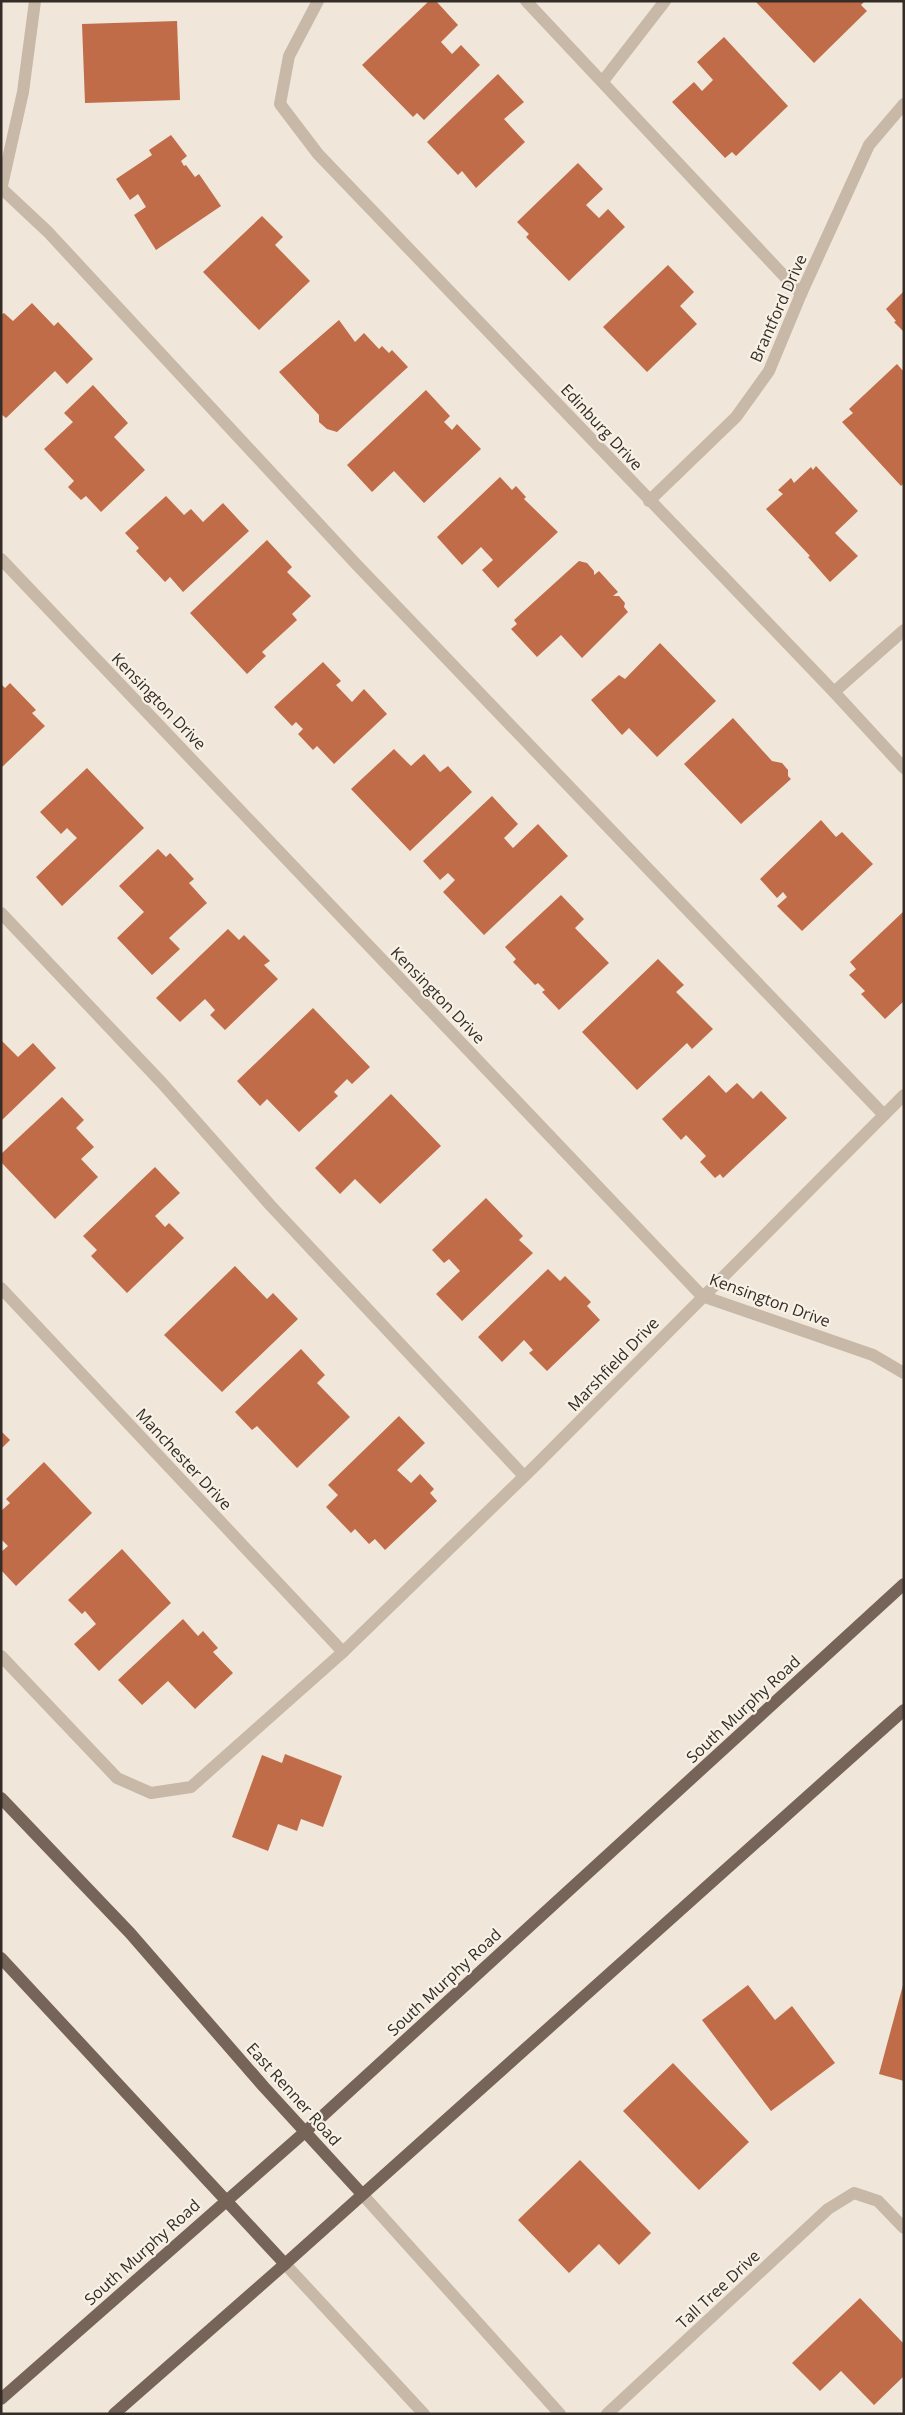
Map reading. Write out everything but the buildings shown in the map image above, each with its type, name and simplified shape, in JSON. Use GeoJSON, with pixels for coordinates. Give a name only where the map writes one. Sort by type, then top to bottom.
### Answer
{"type":"FeatureCollection","features":[{"type":"Feature","properties":{"kind":"main road","name":"South Murphy Road"},"geometry":{"type":"LineString","coordinates":[[1,2399],[306,2131],[904,1584]]}},
{"type":"Feature","properties":{"kind":"main road"},"geometry":{"type":"LineString","coordinates":[[114,2414],[285,2264],[904,1710]]}},
{"type":"Feature","properties":{"kind":"main road","name":"East Renner Road"},"geometry":{"type":"LineString","coordinates":[[1,1798],[130,1933],[264,2087],[362,2194]]}},
{"type":"Feature","properties":{"kind":"main road"},"geometry":{"type":"LineString","coordinates":[[1,1958],[285,2264]]}},
{"type":"Feature","properties":{"kind":"street"},"geometry":{"type":"LineString","coordinates":[[35,1],[23,92],[1,189],[48,232],[349,558],[884,1115]]}},
{"type":"Feature","properties":{"kind":"street","name":"Edinburg Drive"},"geometry":{"type":"LineString","coordinates":[[318,1],[289,56],[280,104],[318,154],[834,692],[904,768]]}},
{"type":"Feature","properties":{"kind":"street"},"geometry":{"type":"LineString","coordinates":[[526,1],[801,294]]}},
{"type":"Feature","properties":{"kind":"street"},"geometry":{"type":"LineString","coordinates":[[603,81],[665,1]]}},
{"type":"Feature","properties":{"kind":"street","name":"Brantford Drive"},"geometry":{"type":"LineString","coordinates":[[649,501],[736,417],[769,371],[801,294],[869,145],[904,104]]}},
{"type":"Feature","properties":{"kind":"street","name":"Kensington Drive"},"geometry":{"type":"LineString","coordinates":[[1,559],[702,1296],[874,1355],[904,1373]]}},
{"type":"Feature","properties":{"kind":"street"},"geometry":{"type":"LineString","coordinates":[[834,692],[904,630]]}},
{"type":"Feature","properties":{"kind":"street"},"geometry":{"type":"LineString","coordinates":[[1,913],[162,1083],[271,1206],[394,1335],[524,1476]]}},
{"type":"Feature","properties":{"kind":"street","name":"Marshfield Drive"},"geometry":{"type":"LineString","coordinates":[[1,1656],[117,1778],[151,1793],[191,1787],[343,1652],[524,1476],[904,1095]]}},
{"type":"Feature","properties":{"kind":"street","name":"Manchester Drive"},"geometry":{"type":"LineString","coordinates":[[1,1288],[343,1652]]}},
{"type":"Feature","properties":{"kind":"street","name":"Tall Tree Drive"},"geometry":{"type":"LineString","coordinates":[[607,2414],[828,2209],[854,2193],[878,2200],[904,2228]]}},
{"type":"Feature","properties":{"kind":"street","name":"East Renner Road"},"geometry":{"type":"LineString","coordinates":[[362,2194],[560,2414]]}},
{"type":"Feature","properties":{"kind":"street"},"geometry":{"type":"LineString","coordinates":[[285,2264],[424,2414]]}}]}
